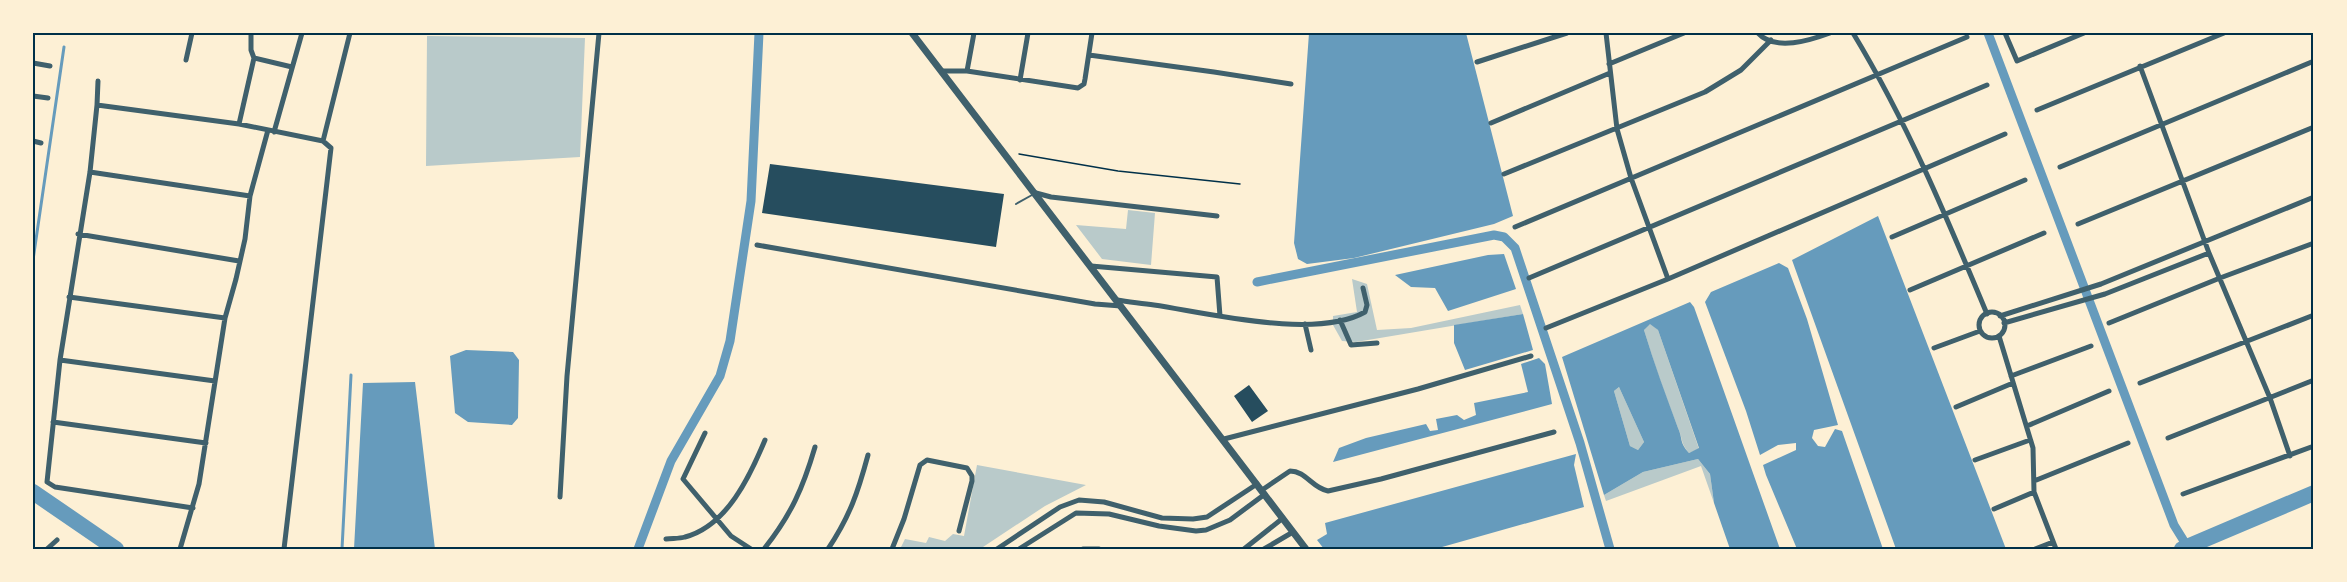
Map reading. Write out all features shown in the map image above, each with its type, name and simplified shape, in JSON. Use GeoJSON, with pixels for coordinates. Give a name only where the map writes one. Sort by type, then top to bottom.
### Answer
{"type":"FeatureCollection","features":[{"type":"Feature","properties":{"kind":"street"},"geometry":{"type":"LineString","coordinates":[[186,60],[192,33]]}},
{"type":"Feature","properties":{"kind":"street"},"geometry":{"type":"LineString","coordinates":[[239,124],[254,58],[250,33]]}},
{"type":"Feature","properties":{"kind":"street"},"geometry":{"type":"LineString","coordinates":[[180,549],[193,508],[206,443],[225,318],[245,239],[250,196],[302,33]]}},
{"type":"Feature","properties":{"kind":"street"},"geometry":{"type":"LineString","coordinates":[[323,141],[350,33]]}},
{"type":"Feature","properties":{"kind":"street"},"geometry":{"type":"LineString","coordinates":[[560,497],[567,376],[599,33]]}},
{"type":"Feature","properties":{"kind":"street"},"geometry":{"type":"LineString","coordinates":[[912,33],[1306,549]]}},
{"type":"Feature","properties":{"kind":"street"},"geometry":{"type":"LineString","coordinates":[[967,71],[974,33]]}},
{"type":"Feature","properties":{"kind":"street"},"geometry":{"type":"LineString","coordinates":[[1020,80],[1028,33]]}},
{"type":"Feature","properties":{"kind":"street"},"geometry":{"type":"LineString","coordinates":[[941,71],[967,71],[1081,87],[1085,79],[1092,33]]}},
{"type":"Feature","properties":{"kind":"street"},"geometry":{"type":"LineString","coordinates":[[1477,62],[1567,33]]}},
{"type":"Feature","properties":{"kind":"street"},"geometry":{"type":"LineString","coordinates":[[1606,33],[1617,129],[1630,178],[1668,279]]}},
{"type":"Feature","properties":{"kind":"street"},"geometry":{"type":"LineString","coordinates":[[1609,64],[1684,33]]}},
{"type":"Feature","properties":{"kind":"street"},"geometry":{"type":"LineString","coordinates":[[1758,33],[1771,40],[1794,43],[1830,33]]}},
{"type":"Feature","properties":{"kind":"street"},"geometry":{"type":"LineString","coordinates":[[1853,33],[1903,122],[1987,314]]}},
{"type":"Feature","properties":{"kind":"street"},"geometry":{"type":"LineString","coordinates":[[2005,33],[2017,61],[2084,33]]}},
{"type":"Feature","properties":{"kind":"street"},"geometry":{"type":"LineString","coordinates":[[2037,110],[2224,33]]}},
{"type":"Feature","properties":{"kind":"street"},"geometry":{"type":"LineString","coordinates":[[1515,227],[1966,37]]}},
{"type":"Feature","properties":{"kind":"street"},"geometry":{"type":"LineString","coordinates":[[1504,174],[1617,129],[1723,82],[1759,54],[1771,40]]}},
{"type":"Feature","properties":{"kind":"street"},"geometry":{"type":"LineString","coordinates":[[1089,55],[1291,84]]}},
{"type":"Feature","properties":{"kind":"street"},"geometry":{"type":"LineString","coordinates":[[254,58],[292,67]]}},
{"type":"Feature","properties":{"kind":"street"},"geometry":{"type":"LineString","coordinates":[[2060,167],[2314,61]]}},
{"type":"Feature","properties":{"kind":"street"},"geometry":{"type":"LineString","coordinates":[[33,63],[50,66]]}},
{"type":"Feature","properties":{"kind":"street"},"geometry":{"type":"LineString","coordinates":[[2140,66],[2205,243],[2270,398],[2290,456]]}},
{"type":"Feature","properties":{"kind":"street"},"geometry":{"type":"LineString","coordinates":[[1491,123],[1610,74]]}},
{"type":"Feature","properties":{"kind":"street"},"geometry":{"type":"LineString","coordinates":[[98,81],[90,172],[78,234],[60,360],[47,482],[55,487],[193,508]]}},
{"type":"Feature","properties":{"kind":"street"},"geometry":{"type":"LineString","coordinates":[[1529,278],[1987,85]]}},
{"type":"Feature","properties":{"kind":"street"},"geometry":{"type":"LineString","coordinates":[[33,96],[48,98]]}},
{"type":"Feature","properties":{"kind":"street"},"geometry":{"type":"LineString","coordinates":[[97,105],[239,124],[323,141],[329,145],[331,151],[284,549]]}},
{"type":"Feature","properties":{"kind":"street"},"geometry":{"type":"LineString","coordinates":[[2078,224],[2314,127]]}},
{"type":"Feature","properties":{"kind":"street"},"geometry":{"type":"LineString","coordinates":[[1546,328],[1668,279],[2005,134]]}},
{"type":"Feature","properties":{"kind":"street"},"geometry":{"type":"LineString","coordinates":[[33,141],[41,143]]}},
{"type":"Feature","properties":{"kind":"street"},"geometry":{"type":"LineString","coordinates":[[90,172],[250,196]]}},
{"type":"Feature","properties":{"kind":"street"},"geometry":{"type":"LineString","coordinates":[[1892,237],[2025,180]]}},
{"type":"Feature","properties":{"kind":"street"},"geometry":{"type":"LineString","coordinates":[[1036,193],[1051,197],[1217,216]]}},
{"type":"Feature","properties":{"kind":"street"},"geometry":{"type":"LineString","coordinates":[[2000,316],[2004,323],[2002,332],[1998,336],[1988,338],[1980,331],[1980,321],[1987,314],[2000,316],[2101,284],[2314,197]]}},
{"type":"Feature","properties":{"kind":"street"},"geometry":{"type":"LineString","coordinates":[[1910,290],[2044,233]]}},
{"type":"Feature","properties":{"kind":"street"},"geometry":{"type":"LineString","coordinates":[[78,234],[239,261]]}},
{"type":"Feature","properties":{"kind":"street"},"geometry":{"type":"LineString","coordinates":[[2109,323],[2314,243]]}},
{"type":"Feature","properties":{"kind":"street"},"geometry":{"type":"LineString","coordinates":[[757,245],[1095,304],[1119,303],[1305,324],[1340,320],[1365,312],[1367,305],[1363,288]]}},
{"type":"Feature","properties":{"kind":"street"},"geometry":{"type":"LineString","coordinates":[[2004,323],[2076,304],[2209,253]]}},
{"type":"Feature","properties":{"kind":"street"},"geometry":{"type":"LineString","coordinates":[[1091,266],[1217,277],[1220,316]]}},
{"type":"Feature","properties":{"kind":"street"},"geometry":{"type":"LineString","coordinates":[[69,297],[225,318]]}},
{"type":"Feature","properties":{"kind":"street"},"geometry":{"type":"LineString","coordinates":[[2140,383],[2314,315]]}},
{"type":"Feature","properties":{"kind":"street"},"geometry":{"type":"LineString","coordinates":[[1340,320],[1351,345],[1377,343]]}},
{"type":"Feature","properties":{"kind":"street"},"geometry":{"type":"LineString","coordinates":[[1305,324],[1311,350]]}},
{"type":"Feature","properties":{"kind":"street"},"geometry":{"type":"LineString","coordinates":[[1934,348],[1980,331]]}},
{"type":"Feature","properties":{"kind":"street"},"geometry":{"type":"LineString","coordinates":[[1998,336],[2034,455],[2034,492],[2056,549]]}},
{"type":"Feature","properties":{"kind":"street"},"geometry":{"type":"LineString","coordinates":[[2010,376],[2091,346]]}},
{"type":"Feature","properties":{"kind":"street"},"geometry":{"type":"LineString","coordinates":[[1224,439],[1418,389],[1531,356]]}},
{"type":"Feature","properties":{"kind":"street"},"geometry":{"type":"LineString","coordinates":[[60,360],[215,381]]}},
{"type":"Feature","properties":{"kind":"street"},"geometry":{"type":"LineString","coordinates":[[2168,438],[2314,381]]}},
{"type":"Feature","properties":{"kind":"street"},"geometry":{"type":"LineString","coordinates":[[1956,407],[2013,383]]}},
{"type":"Feature","properties":{"kind":"street"},"geometry":{"type":"LineString","coordinates":[[2027,426],[2109,391]]}},
{"type":"Feature","properties":{"kind":"street"},"geometry":{"type":"LineString","coordinates":[[53,422],[206,443]]}},
{"type":"Feature","properties":{"kind":"street"},"geometry":{"type":"LineString","coordinates":[[1019,549],[1066,518],[1084,512],[1109,514],[1180,529],[1206,530],[1232,518],[1290,471],[1301,473],[1322,490],[1328,491],[1554,432]]}},
{"type":"Feature","properties":{"kind":"street"},"geometry":{"type":"LineString","coordinates":[[705,433],[683,478],[730,536],[751,549]]}},
{"type":"Feature","properties":{"kind":"street"},"geometry":{"type":"LineString","coordinates":[[666,539],[684,538],[715,520],[742,486],[765,440]]}},
{"type":"Feature","properties":{"kind":"street"},"geometry":{"type":"LineString","coordinates":[[1975,460],[2030,440]]}},
{"type":"Feature","properties":{"kind":"street"},"geometry":{"type":"LineString","coordinates":[[2034,481],[2128,443]]}},
{"type":"Feature","properties":{"kind":"street"},"geometry":{"type":"LineString","coordinates":[[2184,494],[2314,446]]}},
{"type":"Feature","properties":{"kind":"street"},"geometry":{"type":"LineString","coordinates":[[764,549],[783,525],[803,487],[815,447]]}},
{"type":"Feature","properties":{"kind":"street"},"geometry":{"type":"LineString","coordinates":[[828,549],[843,527],[857,497],[868,455]]}},
{"type":"Feature","properties":{"kind":"street"},"geometry":{"type":"LineString","coordinates":[[892,549],[904,519],[920,465],[927,460],[967,468],[970,472],[972,481],[959,531]]}},
{"type":"Feature","properties":{"kind":"street"},"geometry":{"type":"LineString","coordinates":[[997,549],[1060,507],[1079,500],[1104,502],[1162,518],[1200,518],[1215,512],[1257,484]]}},
{"type":"Feature","properties":{"kind":"street"},"geometry":{"type":"LineString","coordinates":[[1994,509],[2034,492]]}},
{"type":"Feature","properties":{"kind":"street"},"geometry":{"type":"LineString","coordinates":[[1244,549],[1283,518]]}},
{"type":"Feature","properties":{"kind":"street"},"geometry":{"type":"LineString","coordinates":[[1031,527],[1038,537]]}},
{"type":"Feature","properties":{"kind":"street"},"geometry":{"type":"LineString","coordinates":[[1264,549],[1293,532]]}},
{"type":"Feature","properties":{"kind":"street"},"geometry":{"type":"LineString","coordinates":[[47,549],[57,540]]}},
{"type":"Feature","properties":{"kind":"street"},"geometry":{"type":"LineString","coordinates":[[2035,549],[2053,542]]}},
{"type":"Feature","properties":{"kind":"street"},"geometry":{"type":"LineString","coordinates":[[1083,549],[1099,549]]}},
{"type":"Feature","properties":{"kind":"lane"},"geometry":{"type":"LineString","coordinates":[[1016,204],[1036,193]]}},
{"type":"Feature","properties":{"kind":"path"},"geometry":{"type":"LineString","coordinates":[[1019,154],[1118,171],[1240,184]]}},
{"type":"Feature","properties":{"kind":"shaded area"},"geometry":{"type":"Polygon","coordinates":[[[427,36],[585,38],[580,157],[426,166],[427,36]]]}},
{"type":"Feature","properties":{"kind":"shaded area"},"geometry":{"type":"Polygon","coordinates":[[[1128,210],[1155,213],[1151,265],[1102,259],[1076,225],[1126,229],[1128,210]]]}},
{"type":"Feature","properties":{"kind":"shaded area"},"geometry":{"type":"Polygon","coordinates":[[[1352,279],[1367,284],[1377,330],[1411,328],[1520,305],[1523,314],[1356,342],[1342,341],[1333,325],[1333,316],[1357,312],[1352,279]]]}},
{"type":"Feature","properties":{"kind":"shaded area"},"geometry":{"type":"Polygon","coordinates":[[[1650,323],[1658,330],[1699,449],[1689,453],[1683,443],[1644,330],[1650,323]]]}},
{"type":"Feature","properties":{"kind":"shaded area"},"geometry":{"type":"Polygon","coordinates":[[[1619,387],[1644,442],[1638,450],[1630,446],[1614,391],[1619,387]]]}},
{"type":"Feature","properties":{"kind":"shaded area"},"geometry":{"type":"Polygon","coordinates":[[[1698,459],[1710,474],[1714,503],[1701,466],[1606,501],[1604,495],[1643,472],[1698,459]]]}},
{"type":"Feature","properties":{"kind":"shaded area"},"geometry":{"type":"Polygon","coordinates":[[[977,465],[1086,485],[1045,506],[980,549],[900,549],[905,539],[926,543],[929,537],[945,541],[953,534],[964,536],[977,465]]]}},
{"type":"Feature","properties":{"kind":"water"},"geometry":{"type":"Polygon","coordinates":[[[1309,33],[1466,33],[1513,216],[1494,224],[1354,258],[1307,264],[1298,259],[1294,243],[1309,33]]]}},
{"type":"Feature","properties":{"kind":"water"},"geometry":{"type":"Polygon","coordinates":[[[1878,216],[2006,549],[1896,549],[1792,260],[1878,216]]]}},
{"type":"Feature","properties":{"kind":"water"},"geometry":{"type":"Polygon","coordinates":[[[1504,254],[1516,289],[1448,311],[1435,288],[1411,287],[1395,275],[1488,255],[1504,254]]]}},
{"type":"Feature","properties":{"kind":"water"},"geometry":{"type":"Polygon","coordinates":[[[1779,263],[1788,268],[1807,319],[1838,425],[1814,430],[1812,438],[1818,446],[1825,447],[1835,429],[1842,431],[1883,549],[1797,549],[1766,475],[1763,465],[1796,450],[1796,443],[1778,445],[1760,455],[1705,302],[1711,292],[1779,263]]]}},
{"type":"Feature","properties":{"kind":"water"},"geometry":{"type":"Polygon","coordinates":[[[1690,302],[1694,307],[1780,549],[1730,549],[1714,503],[1710,474],[1698,459],[1643,472],[1604,495],[1562,357],[1690,302]],[[1650,324],[1644,330],[1682,443],[1689,453],[1699,448],[1658,330],[1650,324]],[[1619,387],[1614,391],[1630,446],[1638,450],[1644,442],[1619,387]]]}},
{"type":"Feature","properties":{"kind":"water"},"geometry":{"type":"Polygon","coordinates":[[[1523,314],[1533,350],[1465,370],[1454,343],[1454,325],[1523,314]]]}},
{"type":"Feature","properties":{"kind":"water"},"geometry":{"type":"Polygon","coordinates":[[[466,350],[513,352],[519,360],[518,418],[512,425],[468,422],[455,413],[450,356],[466,350]]]}},
{"type":"Feature","properties":{"kind":"water"},"geometry":{"type":"Polygon","coordinates":[[[1539,358],[1545,364],[1552,404],[1333,462],[1339,448],[1366,438],[1426,424],[1430,431],[1438,430],[1436,419],[1457,415],[1464,420],[1476,415],[1474,403],[1528,392],[1521,364],[1539,358]]]}},
{"type":"Feature","properties":{"kind":"water"},"geometry":{"type":"Polygon","coordinates":[[[415,382],[435,549],[354,549],[363,383],[415,382]]]}},
{"type":"Feature","properties":{"kind":"water"},"geometry":{"type":"Polygon","coordinates":[[[1576,454],[1574,465],[1584,507],[1435,549],[1324,549],[1317,540],[1327,534],[1325,523],[1576,454]]]}},
{"type":"Feature","properties":{"kind":"building"},"geometry":{"type":"Polygon","coordinates":[[[770,164],[1004,194],[996,247],[762,213],[770,164]]]}},
{"type":"Feature","properties":{"kind":"building"},"geometry":{"type":"Polygon","coordinates":[[[1249,385],[1268,411],[1252,422],[1234,396],[1249,385]]]}},
{"type":"Feature","properties":{"kind":"waterway"},"geometry":{"type":"LineString","coordinates":[[638,549],[671,461],[720,376],[730,341],[751,201],[759,33]]}},
{"type":"Feature","properties":{"kind":"waterway"},"geometry":{"type":"LineString","coordinates":[[1988,33],[2174,525],[2187,546]]}},
{"type":"Feature","properties":{"kind":"waterway"},"geometry":{"type":"LineString","coordinates":[[33,260],[64,47]]}},
{"type":"Feature","properties":{"kind":"waterway"},"geometry":{"type":"LineString","coordinates":[[1257,282],[1494,235],[1504,237],[1515,248],[1580,443],[1610,549]]}},
{"type":"Feature","properties":{"kind":"waterway"},"geometry":{"type":"LineString","coordinates":[[342,549],[351,375]]}},
{"type":"Feature","properties":{"kind":"waterway"},"geometry":{"type":"LineString","coordinates":[[33,492],[116,549]]}},
{"type":"Feature","properties":{"kind":"waterway"},"geometry":{"type":"LineString","coordinates":[[2182,549],[2314,493]]}}]}
